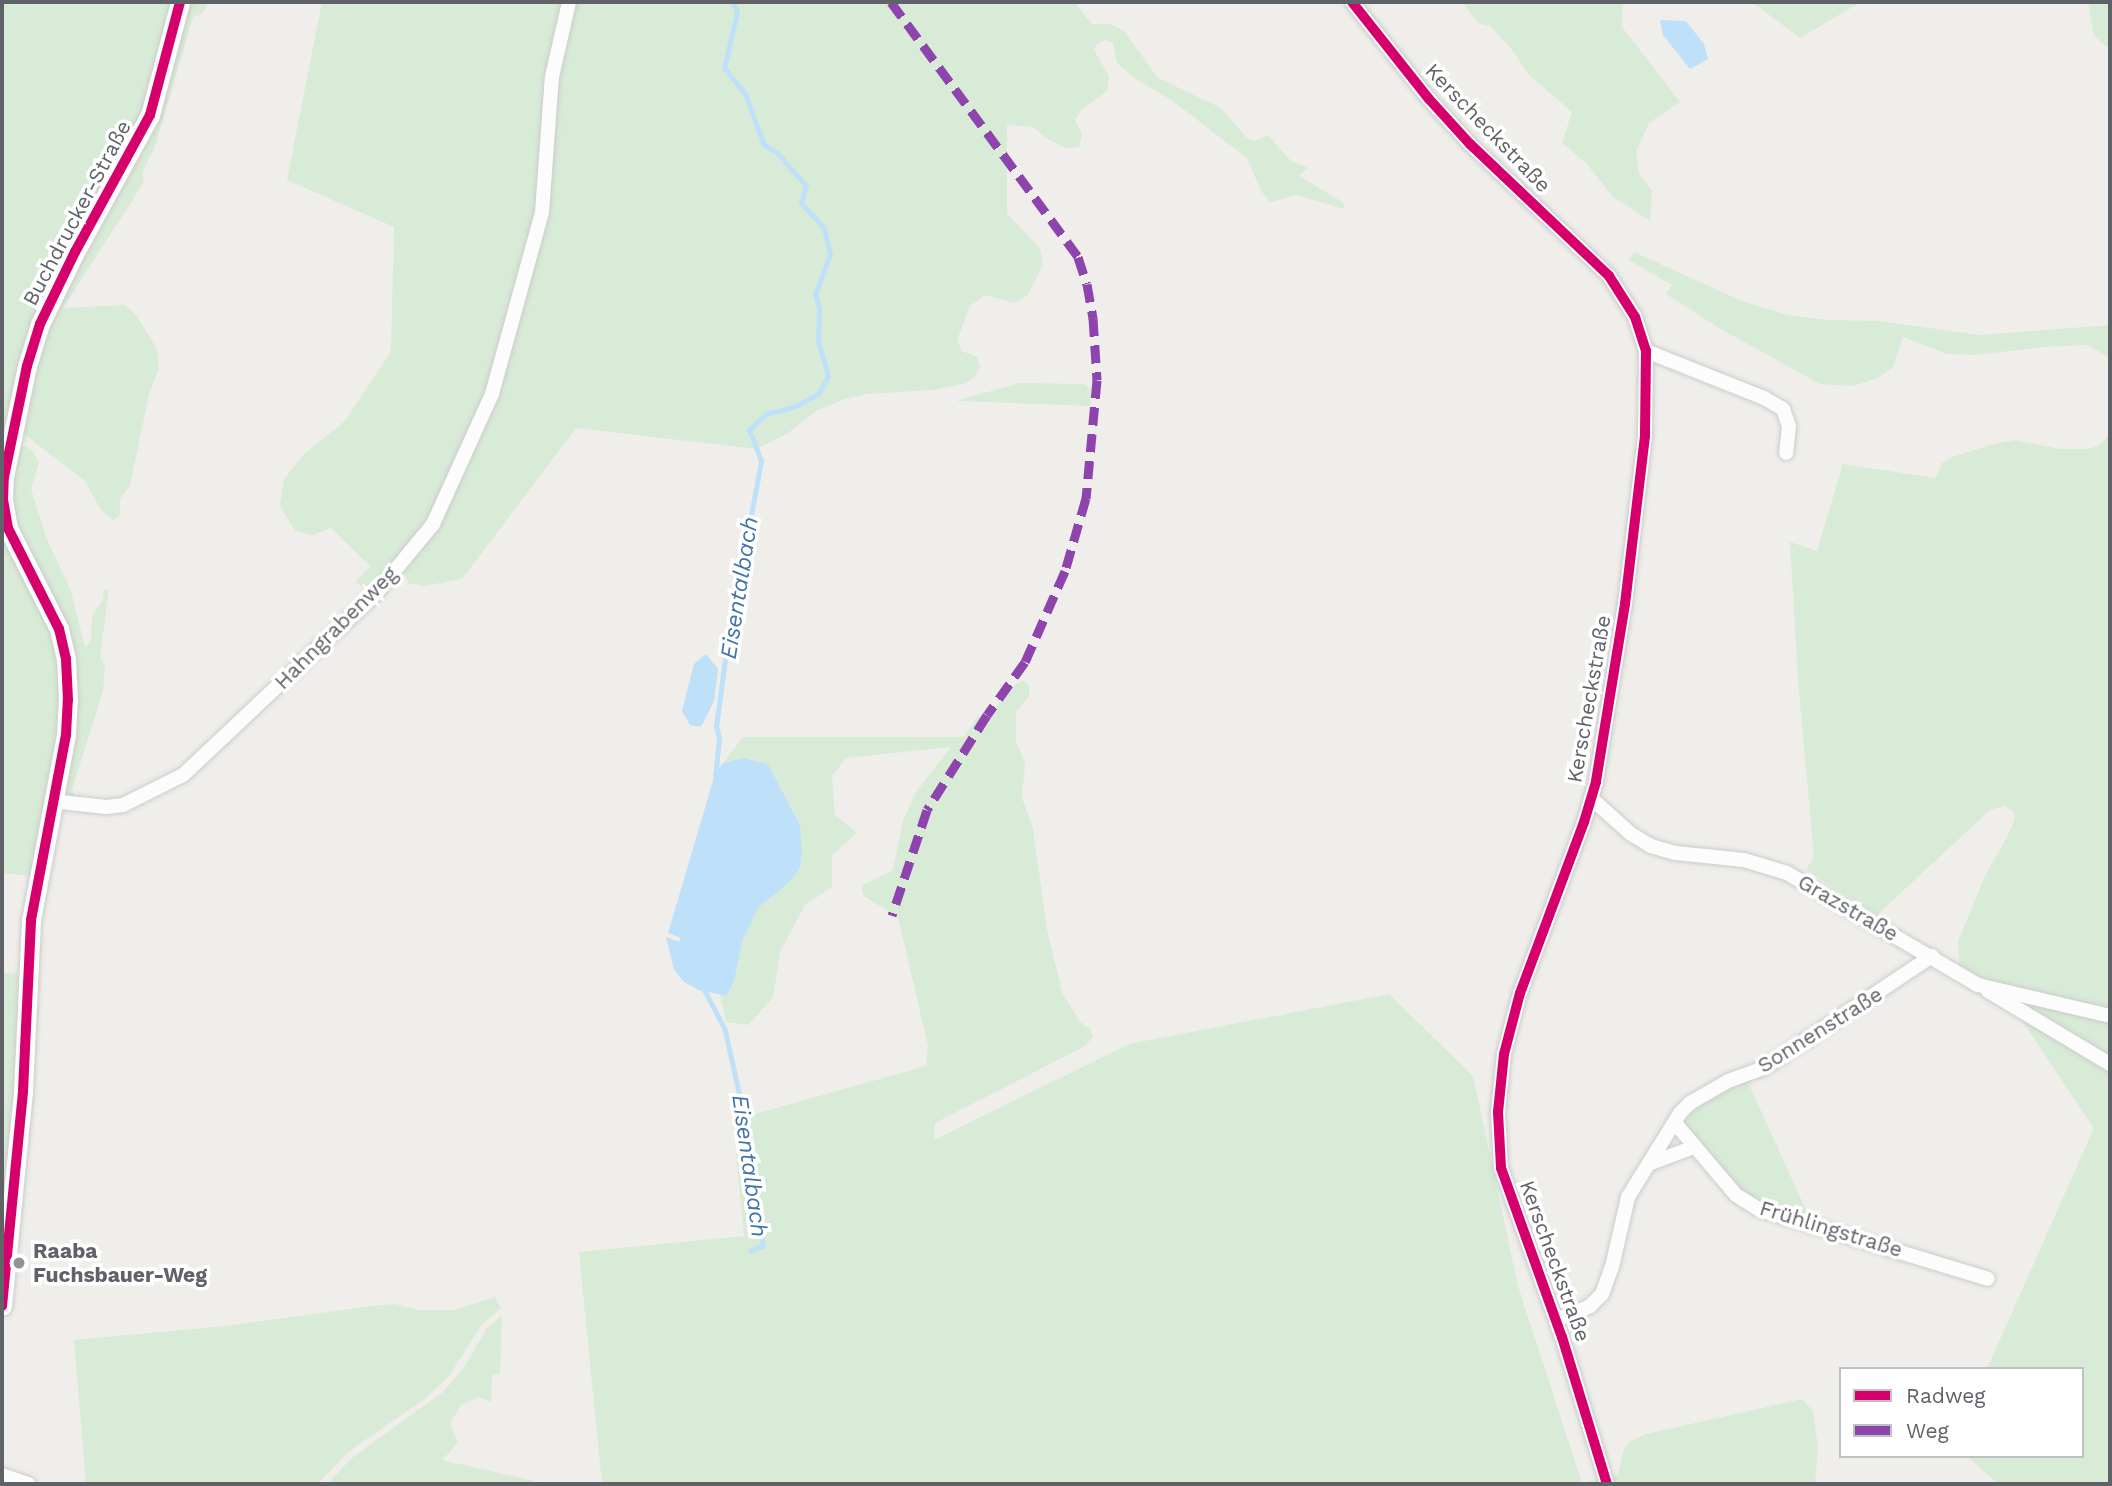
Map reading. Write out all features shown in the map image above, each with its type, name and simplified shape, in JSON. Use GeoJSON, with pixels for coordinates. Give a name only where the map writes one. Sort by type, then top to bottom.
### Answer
{"type":"FeatureCollection","features":[{"type":"Feature","properties":{"kind":"street","name":"Buchdrucker-Straße"},"geometry":{"type":"LineString","coordinates":[[2,1306],[23,1091],[28,950],[37,880],[66,735],[66,659],[54,616],[6,520],[3,492],[6,462],[27,366],[47,306],[150,115],[180,2]]}},
{"type":"Feature","properties":{"kind":"street","name":"Hahngrabenweg"},"geometry":{"type":"LineString","coordinates":[[52,802],[106,807],[123,805],[183,775],[377,592],[433,524],[492,394],[542,212],[552,78],[569,2]]}},
{"type":"Feature","properties":{"kind":"street","name":"Kerscheckstraße"},"geometry":{"type":"LineString","coordinates":[[1352,2],[1429,99],[1470,144],[1609,276],[1635,317],[1646,351],[1645,436],[1625,604],[1592,799],[1520,993],[1504,1054],[1499,1112],[1502,1168],[1594,1432],[1606,1484]]}},
{"type":"Feature","properties":{"kind":"street"},"geometry":{"type":"LineString","coordinates":[[1646,351],[1764,398],[1783,410],[1789,426],[1787,453]]}},
{"type":"Feature","properties":{"kind":"street","name":"Grazstraße"},"geometry":{"type":"LineString","coordinates":[[1592,799],[1630,834],[1651,846],[1676,853],[1744,860],[1772,867],[1843,904],[1978,985],[2110,1016]]}},
{"type":"Feature","properties":{"kind":"street","name":"Sonnenstraße"},"geometry":{"type":"LineString","coordinates":[[1675,1123],[1680,1113],[1700,1096],[1764,1068],[1931,956]]}},
{"type":"Feature","properties":{"kind":"street"},"geometry":{"type":"LineString","coordinates":[[1978,985],[2110,1065]]}},
{"type":"Feature","properties":{"kind":"street"},"geometry":{"type":"LineString","coordinates":[[1556,1320],[1590,1306],[1602,1294],[1612,1268],[1625,1203],[1675,1123]]}},
{"type":"Feature","properties":{"kind":"street","name":"Frühlingstraße"},"geometry":{"type":"LineString","coordinates":[[1675,1123],[1736,1195],[1758,1209],[1988,1279]]}},
{"type":"Feature","properties":{"kind":"street"},"geometry":{"type":"LineString","coordinates":[[1650,1163],[1694,1147]]}},
{"type":"Feature","properties":{"kind":"street"},"geometry":{"type":"LineString","coordinates":[[2,1475],[28,1484]]}},
{"type":"Feature","properties":{"kind":"green space"},"geometry":{"type":"Polygon","coordinates":[[[2,2],[174,2],[152,91],[70,249],[2,453],[2,2]]]}},
{"type":"Feature","properties":{"kind":"green space"},"geometry":{"type":"Polygon","coordinates":[[[187,2],[209,2],[202,14],[193,17],[155,146],[142,173],[144,182],[63,308],[125,305],[136,315],[157,349],[159,368],[149,394],[130,485],[120,499],[120,515],[113,520],[101,510],[84,480],[20,431],[47,327],[165,95],[187,2]]]}},
{"type":"Feature","properties":{"kind":"green space"},"geometry":{"type":"Polygon","coordinates":[[[322,2],[1074,2],[1092,24],[1111,24],[1124,31],[1158,78],[1221,108],[1246,137],[1254,141],[1268,135],[1291,161],[1308,168],[1299,176],[1344,203],[1344,209],[1297,195],[1270,202],[1261,191],[1247,158],[1170,99],[1134,78],[1117,63],[1113,43],[1105,40],[1097,44],[1094,50],[1109,76],[1107,91],[1082,109],[1075,120],[1082,134],[1079,147],[1066,148],[1046,138],[1033,127],[1007,125],[1007,214],[1040,248],[1043,265],[1028,295],[1014,303],[985,295],[970,306],[957,340],[962,351],[977,357],[980,367],[975,377],[964,384],[932,390],[867,394],[842,400],[816,411],[787,434],[756,449],[576,428],[462,579],[423,586],[408,583],[401,558],[369,594],[356,582],[370,566],[331,528],[313,535],[295,531],[280,506],[284,479],[305,453],[345,421],[391,351],[394,227],[287,180],[322,2]]]}},
{"type":"Feature","properties":{"kind":"green space"},"geometry":{"type":"Polygon","coordinates":[[[1462,2],[1623,2],[1622,27],[1680,102],[1649,123],[1636,152],[1639,173],[1652,191],[1650,221],[1613,197],[1585,162],[1562,143],[1572,112],[1529,75],[1511,48],[1490,26],[1479,24],[1462,2]]]}},
{"type":"Feature","properties":{"kind":"green space"},"geometry":{"type":"Polygon","coordinates":[[[1752,2],[1861,2],[1800,38],[1752,2]]]}},
{"type":"Feature","properties":{"kind":"green space"},"geometry":{"type":"Polygon","coordinates":[[[2088,2],[2110,2],[2110,49],[2094,36],[2088,2]]]}},
{"type":"Feature","properties":{"kind":"green space"},"geometry":{"type":"Polygon","coordinates":[[[1634,252],[1742,301],[1788,315],[1827,320],[1879,321],[1980,335],[2110,325],[2110,358],[2088,345],[1975,355],[1947,354],[1903,337],[1893,367],[1878,378],[1853,386],[1820,384],[1719,328],[1666,294],[1672,285],[1629,260],[1634,252]]]}},
{"type":"Feature","properties":{"kind":"green space"},"geometry":{"type":"Polygon","coordinates":[[[1020,383],[1084,384],[1091,389],[1090,406],[956,401],[1020,383]]]}},
{"type":"Feature","properties":{"kind":"green space"},"geometry":{"type":"Polygon","coordinates":[[[2110,435],[2110,1484],[1998,1484],[1969,1458],[2084,1458],[2084,1367],[1988,1367],[2094,1128],[2021,1019],[2039,992],[1982,978],[1959,965],[1958,941],[1986,874],[2015,819],[2013,811],[2004,806],[1990,810],[1877,915],[1806,870],[1814,856],[1798,680],[1790,542],[1817,551],[1843,464],[1935,478],[1942,463],[1952,457],[1994,444],[2015,440],[2059,449],[2087,449],[2098,446],[2110,435]]]}},
{"type":"Feature","properties":{"kind":"green space"},"geometry":{"type":"Polygon","coordinates":[[[20,444],[32,450],[39,462],[31,489],[46,537],[71,591],[85,647],[91,641],[92,616],[103,600],[104,589],[109,590],[100,656],[105,667],[103,691],[72,790],[75,796],[86,802],[67,796],[64,789],[75,677],[18,533],[10,492],[20,444]]]}},
{"type":"Feature","properties":{"kind":"green space"},"geometry":{"type":"Polygon","coordinates":[[[2,528],[57,647],[62,716],[31,876],[2,873],[2,528]]]}},
{"type":"Feature","properties":{"kind":"green space"},"geometry":{"type":"Polygon","coordinates":[[[1022,681],[1029,685],[1029,696],[1016,712],[1016,741],[1025,764],[1022,798],[1033,829],[1047,930],[1062,992],[1080,1022],[1091,1030],[1093,1037],[1085,1046],[935,1123],[934,1140],[1129,1044],[1389,994],[1473,1076],[1518,1286],[1582,1483],[1618,1475],[1624,1449],[1629,1442],[1646,1434],[1802,1399],[1813,1411],[1818,1447],[1815,1484],[602,1484],[579,1252],[744,1236],[733,1120],[926,1066],[928,1046],[898,917],[864,896],[861,886],[893,870],[903,820],[916,792],[951,747],[846,758],[832,776],[835,815],[857,833],[832,855],[832,887],[805,905],[780,952],[773,998],[748,1025],[726,1022],[720,994],[727,996],[734,981],[743,939],[758,908],[787,884],[799,868],[800,824],[768,764],[743,758],[723,763],[743,737],[964,737],[977,717],[992,712],[1014,685],[1022,681]]]}},
{"type":"Feature","properties":{"kind":"green space"},"geometry":{"type":"Polygon","coordinates":[[[2,973],[21,974],[17,1090],[2,1257],[2,973]]]}},
{"type":"Feature","properties":{"kind":"green space"},"geometry":{"type":"Polygon","coordinates":[[[1747,1080],[1810,1219],[1747,1199],[1678,1122],[1692,1106],[1747,1080]]]}},
{"type":"Feature","properties":{"kind":"green space"},"geometry":{"type":"Polygon","coordinates":[[[495,1297],[501,1308],[482,1324],[449,1376],[426,1398],[348,1452],[318,1484],[86,1484],[74,1340],[225,1326],[395,1304],[418,1310],[455,1310],[495,1297]]]}},
{"type":"Feature","properties":{"kind":"green space"},"geometry":{"type":"Polygon","coordinates":[[[502,1315],[500,1374],[492,1374],[491,1402],[479,1397],[461,1405],[450,1424],[458,1443],[442,1460],[547,1484],[327,1484],[353,1457],[443,1392],[463,1369],[487,1328],[502,1315]]]}},
{"type":"Feature","properties":{"kind":"water"},"geometry":{"type":"Polygon","coordinates":[[[1660,20],[1686,21],[1704,44],[1708,59],[1690,69],[1663,35],[1660,20]]]}},
{"type":"Feature","properties":{"kind":"water"},"geometry":{"type":"Polygon","coordinates":[[[706,654],[718,669],[714,701],[701,727],[690,725],[682,711],[694,664],[706,654]]]}},
{"type":"Feature","properties":{"kind":"water"},"geometry":{"type":"Polygon","coordinates":[[[743,758],[768,764],[800,825],[802,852],[800,868],[787,884],[758,908],[743,939],[734,981],[727,996],[699,990],[684,982],[674,970],[666,937],[679,942],[681,938],[668,933],[715,774],[723,763],[743,758]]]}},
{"type":"Feature","properties":{"kind":"waterway","name":"Eisentalbach"},"geometry":{"type":"LineString","coordinates":[[715,778],[719,738],[716,727],[727,645],[761,461],[749,430],[766,414],[796,406],[819,393],[828,376],[818,340],[819,309],[815,294],[830,255],[824,228],[801,203],[806,186],[777,153],[764,145],[745,94],[724,68],[737,13],[733,2]]}},
{"type":"Feature","properties":{"kind":"waterway","name":"Eisentalbach"},"geometry":{"type":"LineString","coordinates":[[705,986],[705,991],[725,1029],[750,1142],[763,1246],[751,1251]]}},
{"type":"Feature","properties":{"kind":"marked path"},"geometry":{"type":"LineString","coordinates":[[891,2],[1078,257],[1087,284],[1093,318],[1097,380],[1086,498],[1065,571],[1025,662],[987,715],[927,810],[892,915]]}},
{"type":"Feature","properties":{"kind":"cycle path"},"geometry":{"type":"LineString","coordinates":[[2,1306],[23,1091],[31,920],[66,735],[68,700],[66,659],[59,629],[8,528],[3,500],[4,477],[27,366],[40,324],[75,252],[150,115],[180,2]]}},
{"type":"Feature","properties":{"kind":"cycle path"},"geometry":{"type":"LineString","coordinates":[[1352,2],[1429,99],[1470,144],[1609,276],[1635,317],[1646,351],[1645,436],[1625,604],[1596,782],[1584,822],[1520,993],[1504,1054],[1498,1112],[1501,1168],[1562,1337],[1607,1484]]}},
{"type":"Feature","properties":{"kind":"place","name":"Raaba Fuchsbauer-Weg"},"geometry":{"type":"Point","coordinates":[19,1263]}}]}
